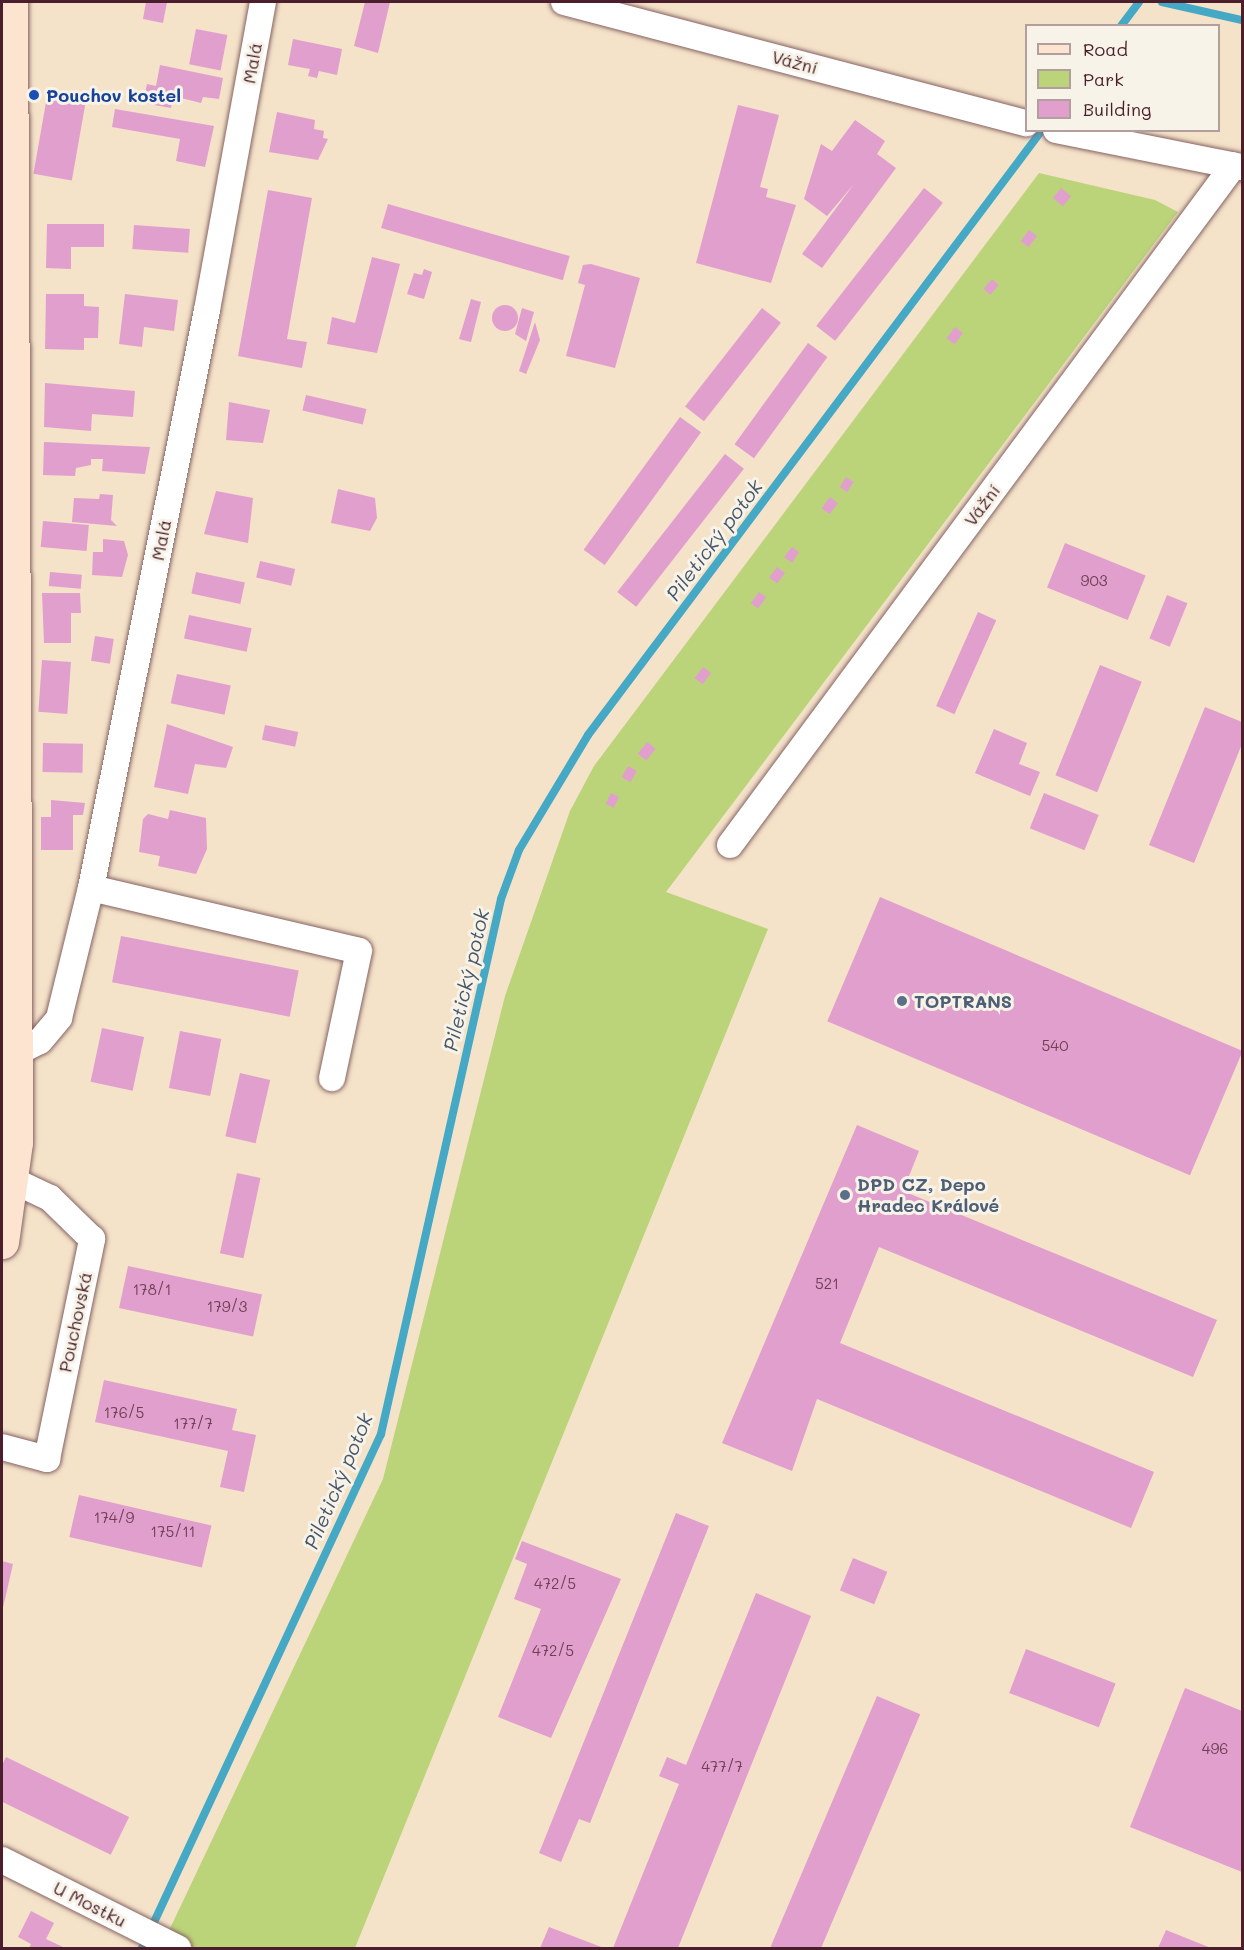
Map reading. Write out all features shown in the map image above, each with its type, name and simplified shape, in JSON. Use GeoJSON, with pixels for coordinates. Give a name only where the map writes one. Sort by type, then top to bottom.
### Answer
{"type":"FeatureCollection","features":[{"type":"Feature","properties":{"kind":"street"},"geometry":{"type":"LineString","coordinates":[[2,1242],[12,1180],[7,753],[11,2]]}},
{"type":"Feature","properties":{"kind":"street","name":"Malá"},"geometry":{"type":"LineString","coordinates":[[10,1066],[40,1041],[60,1018],[91,888],[207,310],[263,2]]}},
{"type":"Feature","properties":{"kind":"street","name":"Vážní"},"geometry":{"type":"LineString","coordinates":[[564,2],[1024,122]]}},
{"type":"Feature","properties":{"kind":"street","name":"Vážní"},"geometry":{"type":"LineString","coordinates":[[730,845],[1238,166],[1063,132]]}},
{"type":"Feature","properties":{"kind":"street"},"geometry":{"type":"LineString","coordinates":[[91,888],[358,951],[332,1078]]}},
{"type":"Feature","properties":{"kind":"street","name":"Pouchovská"},"geometry":{"type":"LineString","coordinates":[[2,1447],[47,1459],[92,1239],[50,1198],[12,1180]]}},
{"type":"Feature","properties":{"kind":"street","name":"U Mostku"},"geometry":{"type":"LineString","coordinates":[[2,1860],[176,1947]]}},
{"type":"Feature","properties":{"kind":"green space"},"geometry":{"type":"Polygon","coordinates":[[[1039,173],[1155,200],[1178,212],[666,892],[768,929],[355,1948],[196,1948],[166,1937],[383,1479],[505,996],[570,811],[594,766],[1039,173]]]}},
{"type":"Feature","properties":{"kind":"building"},"geometry":{"type":"Polygon","coordinates":[[[146,2],[167,2],[163,23],[143,19],[146,2]]]}},
{"type":"Feature","properties":{"kind":"building"},"geometry":{"type":"Polygon","coordinates":[[[365,2],[390,2],[378,53],[354,46],[365,2]]]}},
{"type":"Feature","properties":{"kind":"building"},"geometry":{"type":"Polygon","coordinates":[[[196,29],[227,35],[221,70],[189,64],[196,29]]]}},
{"type":"Feature","properties":{"kind":"building"},"geometry":{"type":"Polygon","coordinates":[[[293,39],[342,49],[337,75],[319,71],[317,78],[308,76],[310,69],[288,65],[293,39]]]}},
{"type":"Feature","properties":{"kind":"building"},"geometry":{"type":"Polygon","coordinates":[[[160,65],[223,78],[219,99],[203,97],[201,103],[173,96],[171,108],[143,103],[147,84],[156,86],[160,65]]]}},
{"type":"Feature","properties":{"kind":"building"},"geometry":{"type":"Polygon","coordinates":[[[48,91],[86,98],[72,180],[33,174],[48,91]]]}},
{"type":"Feature","properties":{"kind":"building"},"geometry":{"type":"Polygon","coordinates":[[[738,105],[779,115],[760,187],[768,189],[766,197],[796,205],[771,283],[696,263],[738,105]]]}},
{"type":"Feature","properties":{"kind":"building"},"geometry":{"type":"Polygon","coordinates":[[[115,109],[214,126],[205,167],[176,161],[180,139],[112,127],[115,109]]]}},
{"type":"Feature","properties":{"kind":"building"},"geometry":{"type":"Polygon","coordinates":[[[277,112],[315,120],[314,129],[324,131],[323,138],[328,139],[318,160],[269,152],[277,112]]]}},
{"type":"Feature","properties":{"kind":"building"},"geometry":{"type":"Polygon","coordinates":[[[855,120],[885,141],[877,154],[896,168],[822,268],[802,254],[854,184],[827,216],[804,199],[821,144],[832,151],[855,120]]]}},
{"type":"Feature","properties":{"kind":"building"},"geometry":{"type":"Polygon","coordinates":[[[924,188],[943,203],[835,341],[816,326],[924,188]]]}},
{"type":"Feature","properties":{"kind":"building"},"geometry":{"type":"Polygon","coordinates":[[[1061,188],[1071,196],[1063,206],[1053,198],[1061,188]]]}},
{"type":"Feature","properties":{"kind":"building"},"geometry":{"type":"Polygon","coordinates":[[[268,190],[312,198],[287,339],[307,342],[302,368],[238,356],[268,190]]]}},
{"type":"Feature","properties":{"kind":"building"},"geometry":{"type":"Polygon","coordinates":[[[388,204],[570,256],[563,280],[381,228],[388,204]]]}},
{"type":"Feature","properties":{"kind":"building"},"geometry":{"type":"Polygon","coordinates":[[[47,224],[104,224],[104,247],[71,247],[71,269],[46,268],[47,224]]]}},
{"type":"Feature","properties":{"kind":"building"},"geometry":{"type":"Polygon","coordinates":[[[134,225],[190,229],[188,253],[132,249],[134,225]]]}},
{"type":"Feature","properties":{"kind":"building"},"geometry":{"type":"Polygon","coordinates":[[[1029,230],[1037,236],[1029,247],[1021,241],[1029,230]]]}},
{"type":"Feature","properties":{"kind":"building"},"geometry":{"type":"Polygon","coordinates":[[[372,257],[400,264],[377,353],[327,344],[332,317],[355,323],[372,257]]]}},
{"type":"Feature","properties":{"kind":"building"},"geometry":{"type":"Polygon","coordinates":[[[591,264],[640,278],[615,368],[566,356],[585,285],[578,283],[583,265],[591,264]]]}},
{"type":"Feature","properties":{"kind":"building"},"geometry":{"type":"Polygon","coordinates":[[[424,269],[432,272],[424,299],[407,294],[414,273],[422,275],[424,269]]]}},
{"type":"Feature","properties":{"kind":"building"},"geometry":{"type":"Polygon","coordinates":[[[992,279],[999,285],[990,295],[983,289],[992,279]]]}},
{"type":"Feature","properties":{"kind":"building"},"geometry":{"type":"Polygon","coordinates":[[[46,294],[84,294],[84,306],[99,307],[98,338],[84,338],[84,350],[45,349],[46,294]]]}},
{"type":"Feature","properties":{"kind":"building"},"geometry":{"type":"Polygon","coordinates":[[[125,294],[178,300],[174,331],[144,327],[142,347],[119,344],[125,294]]]}},
{"type":"Feature","properties":{"kind":"building"},"geometry":{"type":"Polygon","coordinates":[[[471,299],[481,302],[471,342],[459,339],[471,299]]]}},
{"type":"Feature","properties":{"kind":"building"},"geometry":{"type":"Polygon","coordinates":[[[505,305],[514,309],[518,318],[514,327],[505,331],[496,327],[492,318],[496,309],[505,305]]]}},
{"type":"Feature","properties":{"kind":"building"},"geometry":{"type":"Polygon","coordinates":[[[522,308],[534,312],[526,341],[515,334],[522,308]]]}},
{"type":"Feature","properties":{"kind":"building"},"geometry":{"type":"Polygon","coordinates":[[[762,308],[781,323],[704,421],[685,407],[762,308]]]}},
{"type":"Feature","properties":{"kind":"building"},"geometry":{"type":"Polygon","coordinates":[[[535,322],[540,340],[526,374],[519,371],[535,322]]]}},
{"type":"Feature","properties":{"kind":"building"},"geometry":{"type":"Polygon","coordinates":[[[955,327],[963,333],[955,344],[947,338],[955,327]]]}},
{"type":"Feature","properties":{"kind":"building"},"geometry":{"type":"Polygon","coordinates":[[[808,343],[827,357],[754,458],[735,444],[808,343]]]}},
{"type":"Feature","properties":{"kind":"building"},"geometry":{"type":"Polygon","coordinates":[[[45,383],[135,391],[133,417],[92,414],[91,431],[44,427],[45,383]]]}},
{"type":"Feature","properties":{"kind":"building"},"geometry":{"type":"Polygon","coordinates":[[[306,395],[366,409],[363,425],[302,411],[306,395]]]}},
{"type":"Feature","properties":{"kind":"building"},"geometry":{"type":"Polygon","coordinates":[[[229,402],[270,410],[263,443],[226,440],[229,402]]]}},
{"type":"Feature","properties":{"kind":"building"},"geometry":{"type":"Polygon","coordinates":[[[680,417],[701,432],[605,565],[584,550],[680,417]]]}},
{"type":"Feature","properties":{"kind":"building"},"geometry":{"type":"Polygon","coordinates":[[[44,442],[150,447],[145,474],[102,471],[103,459],[91,459],[91,465],[76,468],[75,476],[43,475],[44,442]]]}},
{"type":"Feature","properties":{"kind":"building"},"geometry":{"type":"Polygon","coordinates":[[[725,454],[744,469],[636,607],[617,592],[725,454]]]}},
{"type":"Feature","properties":{"kind":"building"},"geometry":{"type":"Polygon","coordinates":[[[846,477],[854,482],[847,492],[840,487],[846,477]]]}},
{"type":"Feature","properties":{"kind":"building"},"geometry":{"type":"Polygon","coordinates":[[[338,489],[375,498],[377,518],[370,531],[331,523],[338,489]]]}},
{"type":"Feature","properties":{"kind":"building"},"geometry":{"type":"Polygon","coordinates":[[[216,491],[253,498],[248,543],[204,534],[216,491]]]}},
{"type":"Feature","properties":{"kind":"building"},"geometry":{"type":"Polygon","coordinates":[[[100,494],[113,495],[111,520],[117,526],[72,522],[74,498],[99,499],[100,494]]]}},
{"type":"Feature","properties":{"kind":"building"},"geometry":{"type":"Polygon","coordinates":[[[830,497],[838,503],[830,514],[822,508],[830,497]]]}},
{"type":"Feature","properties":{"kind":"building"},"geometry":{"type":"Polygon","coordinates":[[[43,521],[89,525],[87,551],[41,547],[43,521]]]}},
{"type":"Feature","properties":{"kind":"building"},"geometry":{"type":"Polygon","coordinates":[[[103,539],[124,541],[128,555],[122,577],[92,575],[93,552],[103,552],[103,539]]]}},
{"type":"Feature","properties":{"kind":"building"},"geometry":{"type":"Polygon","coordinates":[[[1065,543],[1146,576],[1128,620],[1047,588],[1065,543]]]}},
{"type":"Feature","properties":{"kind":"building"},"geometry":{"type":"Polygon","coordinates":[[[792,547],[799,552],[792,563],[784,557],[792,547]]]}},
{"type":"Feature","properties":{"kind":"building"},"geometry":{"type":"Polygon","coordinates":[[[260,561],[295,569],[291,586],[256,578],[260,561]]]}},
{"type":"Feature","properties":{"kind":"building"},"geometry":{"type":"Polygon","coordinates":[[[777,567],[785,573],[777,583],[769,577],[777,567]]]}},
{"type":"Feature","properties":{"kind":"building"},"geometry":{"type":"Polygon","coordinates":[[[50,572],[82,575],[81,589],[49,586],[50,572]]]}},
{"type":"Feature","properties":{"kind":"building"},"geometry":{"type":"Polygon","coordinates":[[[196,572],[245,582],[240,604],[191,594],[196,572]]]}},
{"type":"Feature","properties":{"kind":"building"},"geometry":{"type":"Polygon","coordinates":[[[759,592],[766,597],[758,609],[751,603],[759,592]]]}},
{"type":"Feature","properties":{"kind":"building"},"geometry":{"type":"Polygon","coordinates":[[[42,593],[80,593],[81,613],[71,613],[71,643],[44,643],[42,593]]]}},
{"type":"Feature","properties":{"kind":"building"},"geometry":{"type":"Polygon","coordinates":[[[1167,595],[1187,603],[1170,647],[1149,639],[1167,595]]]}},
{"type":"Feature","properties":{"kind":"building"},"geometry":{"type":"Polygon","coordinates":[[[978,612],[996,620],[954,714],[936,706],[978,612]]]}},
{"type":"Feature","properties":{"kind":"building"},"geometry":{"type":"Polygon","coordinates":[[[189,615],[252,628],[247,652],[184,638],[189,615]]]}},
{"type":"Feature","properties":{"kind":"building"},"geometry":{"type":"Polygon","coordinates":[[[95,636],[114,639],[110,664],[91,661],[95,636]]]}},
{"type":"Feature","properties":{"kind":"building"},"geometry":{"type":"Polygon","coordinates":[[[42,660],[71,662],[67,714],[38,712],[42,660]]]}},
{"type":"Feature","properties":{"kind":"building"},"geometry":{"type":"Polygon","coordinates":[[[1100,665],[1142,682],[1097,792],[1055,775],[1100,665]]]}},
{"type":"Feature","properties":{"kind":"building"},"geometry":{"type":"Polygon","coordinates":[[[703,667],[711,673],[703,684],[695,678],[703,667]]]}},
{"type":"Feature","properties":{"kind":"building"},"geometry":{"type":"Polygon","coordinates":[[[177,674],[231,685],[225,715],[171,703],[177,674]]]}},
{"type":"Feature","properties":{"kind":"building"},"geometry":{"type":"Polygon","coordinates":[[[1205,707],[1242,722],[1242,744],[1194,863],[1149,845],[1205,707]]]}},
{"type":"Feature","properties":{"kind":"building"},"geometry":{"type":"Polygon","coordinates":[[[167,724],[233,747],[226,768],[195,764],[188,794],[154,787],[167,724]]]}},
{"type":"Feature","properties":{"kind":"building"},"geometry":{"type":"Polygon","coordinates":[[[265,725],[298,732],[295,747],[262,740],[265,725]]]}},
{"type":"Feature","properties":{"kind":"building"},"geometry":{"type":"Polygon","coordinates":[[[994,729],[1027,743],[1019,764],[1040,772],[1030,796],[975,773],[994,729]]]}},
{"type":"Feature","properties":{"kind":"building"},"geometry":{"type":"Polygon","coordinates":[[[647,742],[656,749],[646,761],[638,754],[647,742]]]}},
{"type":"Feature","properties":{"kind":"building"},"geometry":{"type":"Polygon","coordinates":[[[43,743],[83,744],[82,773],[42,772],[43,743]]]}},
{"type":"Feature","properties":{"kind":"building"},"geometry":{"type":"Polygon","coordinates":[[[628,766],[637,771],[630,782],[622,777],[628,766]]]}},
{"type":"Feature","properties":{"kind":"building"},"geometry":{"type":"Polygon","coordinates":[[[611,793],[619,797],[614,808],[606,804],[611,793]]]}},
{"type":"Feature","properties":{"kind":"building"},"geometry":{"type":"Polygon","coordinates":[[[1044,793],[1099,815],[1084,850],[1030,828],[1044,793]]]}},
{"type":"Feature","properties":{"kind":"building"},"geometry":{"type":"Polygon","coordinates":[[[51,800],[85,803],[83,815],[73,815],[73,850],[41,850],[41,817],[51,817],[51,800]]]}},
{"type":"Feature","properties":{"kind":"building"},"geometry":{"type":"Polygon","coordinates":[[[170,810],[206,818],[207,849],[196,874],[158,866],[160,856],[139,852],[143,819],[148,814],[168,819],[170,810]]]}},
{"type":"Feature","properties":{"kind":"building"},"geometry":{"type":"Polygon","coordinates":[[[880,897],[1242,1051],[1190,1175],[827,1021],[880,897]]]}},
{"type":"Feature","properties":{"kind":"building"},"geometry":{"type":"Polygon","coordinates":[[[121,936],[299,971],[290,1017],[112,982],[121,936]]]}},
{"type":"Feature","properties":{"kind":"building"},"geometry":{"type":"Polygon","coordinates":[[[102,1028],[144,1037],[133,1091],[91,1082],[102,1028]]]}},
{"type":"Feature","properties":{"kind":"building"},"geometry":{"type":"Polygon","coordinates":[[[180,1031],[221,1039],[210,1096],[169,1088],[180,1031]]]}},
{"type":"Feature","properties":{"kind":"building"},"geometry":{"type":"Polygon","coordinates":[[[240,1073],[270,1080],[256,1143],[225,1136],[240,1073]]]}},
{"type":"Feature","properties":{"kind":"building"},"geometry":{"type":"Polygon","coordinates":[[[857,1125],[919,1151],[903,1191],[1217,1320],[1193,1377],[879,1247],[840,1343],[1154,1472],[1131,1528],[817,1399],[792,1471],[722,1443],[857,1125]]]}},
{"type":"Feature","properties":{"kind":"building"},"geometry":{"type":"Polygon","coordinates":[[[237,1173],[260,1178],[243,1258],[220,1253],[237,1173]]]}},
{"type":"Feature","properties":{"kind":"building"},"geometry":{"type":"Polygon","coordinates":[[[128,1266],[262,1294],[253,1337],[119,1308],[128,1266]]]}},
{"type":"Feature","properties":{"kind":"building"},"geometry":{"type":"Polygon","coordinates":[[[104,1380],[237,1409],[232,1430],[256,1435],[244,1492],[220,1487],[228,1451],[95,1422],[104,1380]]]}},
{"type":"Feature","properties":{"kind":"building"},"geometry":{"type":"Polygon","coordinates":[[[79,1495],[212,1526],[202,1567],[69,1537],[79,1495]]]}},
{"type":"Feature","properties":{"kind":"building"},"geometry":{"type":"Polygon","coordinates":[[[676,1513],[709,1526],[590,1823],[579,1819],[561,1862],[539,1853],[676,1513]]]}},
{"type":"Feature","properties":{"kind":"building"},"geometry":{"type":"Polygon","coordinates":[[[522,1541],[621,1579],[551,1738],[498,1717],[541,1609],[514,1599],[527,1564],[515,1559],[522,1541]]]}},
{"type":"Feature","properties":{"kind":"building"},"geometry":{"type":"Polygon","coordinates":[[[853,1558],[887,1572],[874,1604],[840,1590],[853,1558]]]}},
{"type":"Feature","properties":{"kind":"building"},"geometry":{"type":"Polygon","coordinates":[[[2,1561],[13,1564],[2,1612],[2,1561]]]}},
{"type":"Feature","properties":{"kind":"building"},"geometry":{"type":"Polygon","coordinates":[[[756,1593],[811,1616],[678,1948],[613,1948],[679,1784],[659,1776],[667,1757],[686,1765],[756,1593]]]}},
{"type":"Feature","properties":{"kind":"building"},"geometry":{"type":"Polygon","coordinates":[[[1026,1649],[1116,1683],[1099,1727],[1009,1693],[1026,1649]]]}},
{"type":"Feature","properties":{"kind":"building"},"geometry":{"type":"Polygon","coordinates":[[[1185,1688],[1242,1711],[1242,1872],[1130,1827],[1185,1688]]]}},
{"type":"Feature","properties":{"kind":"building"},"geometry":{"type":"Polygon","coordinates":[[[877,1696],[920,1714],[821,1948],[771,1946],[877,1696]]]}},
{"type":"Feature","properties":{"kind":"building"},"geometry":{"type":"Polygon","coordinates":[[[6,1757],[129,1817],[111,1855],[2,1802],[2,1765],[6,1757]]]}},
{"type":"Feature","properties":{"kind":"building"},"geometry":{"type":"Polygon","coordinates":[[[31,1911],[54,1923],[46,1939],[65,1948],[29,1948],[31,1944],[18,1937],[31,1911]]]}},
{"type":"Feature","properties":{"kind":"building"},"geometry":{"type":"Polygon","coordinates":[[[549,1927],[604,1948],[540,1948],[549,1927]]]}},
{"type":"Feature","properties":{"kind":"building"},"geometry":{"type":"Polygon","coordinates":[[[1166,1930],[1211,1948],[1158,1948],[1166,1930]]]}},
{"type":"Feature","properties":{"kind":"waterway","name":"Piletický potok"},"geometry":{"type":"LineString","coordinates":[[1122,24],[1139,2]]}},
{"type":"Feature","properties":{"kind":"waterway"},"geometry":{"type":"LineString","coordinates":[[1162,2],[1242,20]]}},
{"type":"Feature","properties":{"kind":"waterway","name":"Piletický potok"},"geometry":{"type":"LineString","coordinates":[[142,1948],[381,1434],[501,899],[519,850],[588,735],[1040,132]]}},
{"type":"Feature","properties":{"kind":"place","name":"Pouchov kostel"},"geometry":{"type":"Point","coordinates":[34,95]}},
{"type":"Feature","properties":{"kind":"place","name":"TOPTRANS"},"geometry":{"type":"Point","coordinates":[902,1001]}},
{"type":"Feature","properties":{"kind":"place","name":"DPD CZ, Depo Hradec Králové"},"geometry":{"type":"Point","coordinates":[845,1195]}}]}
